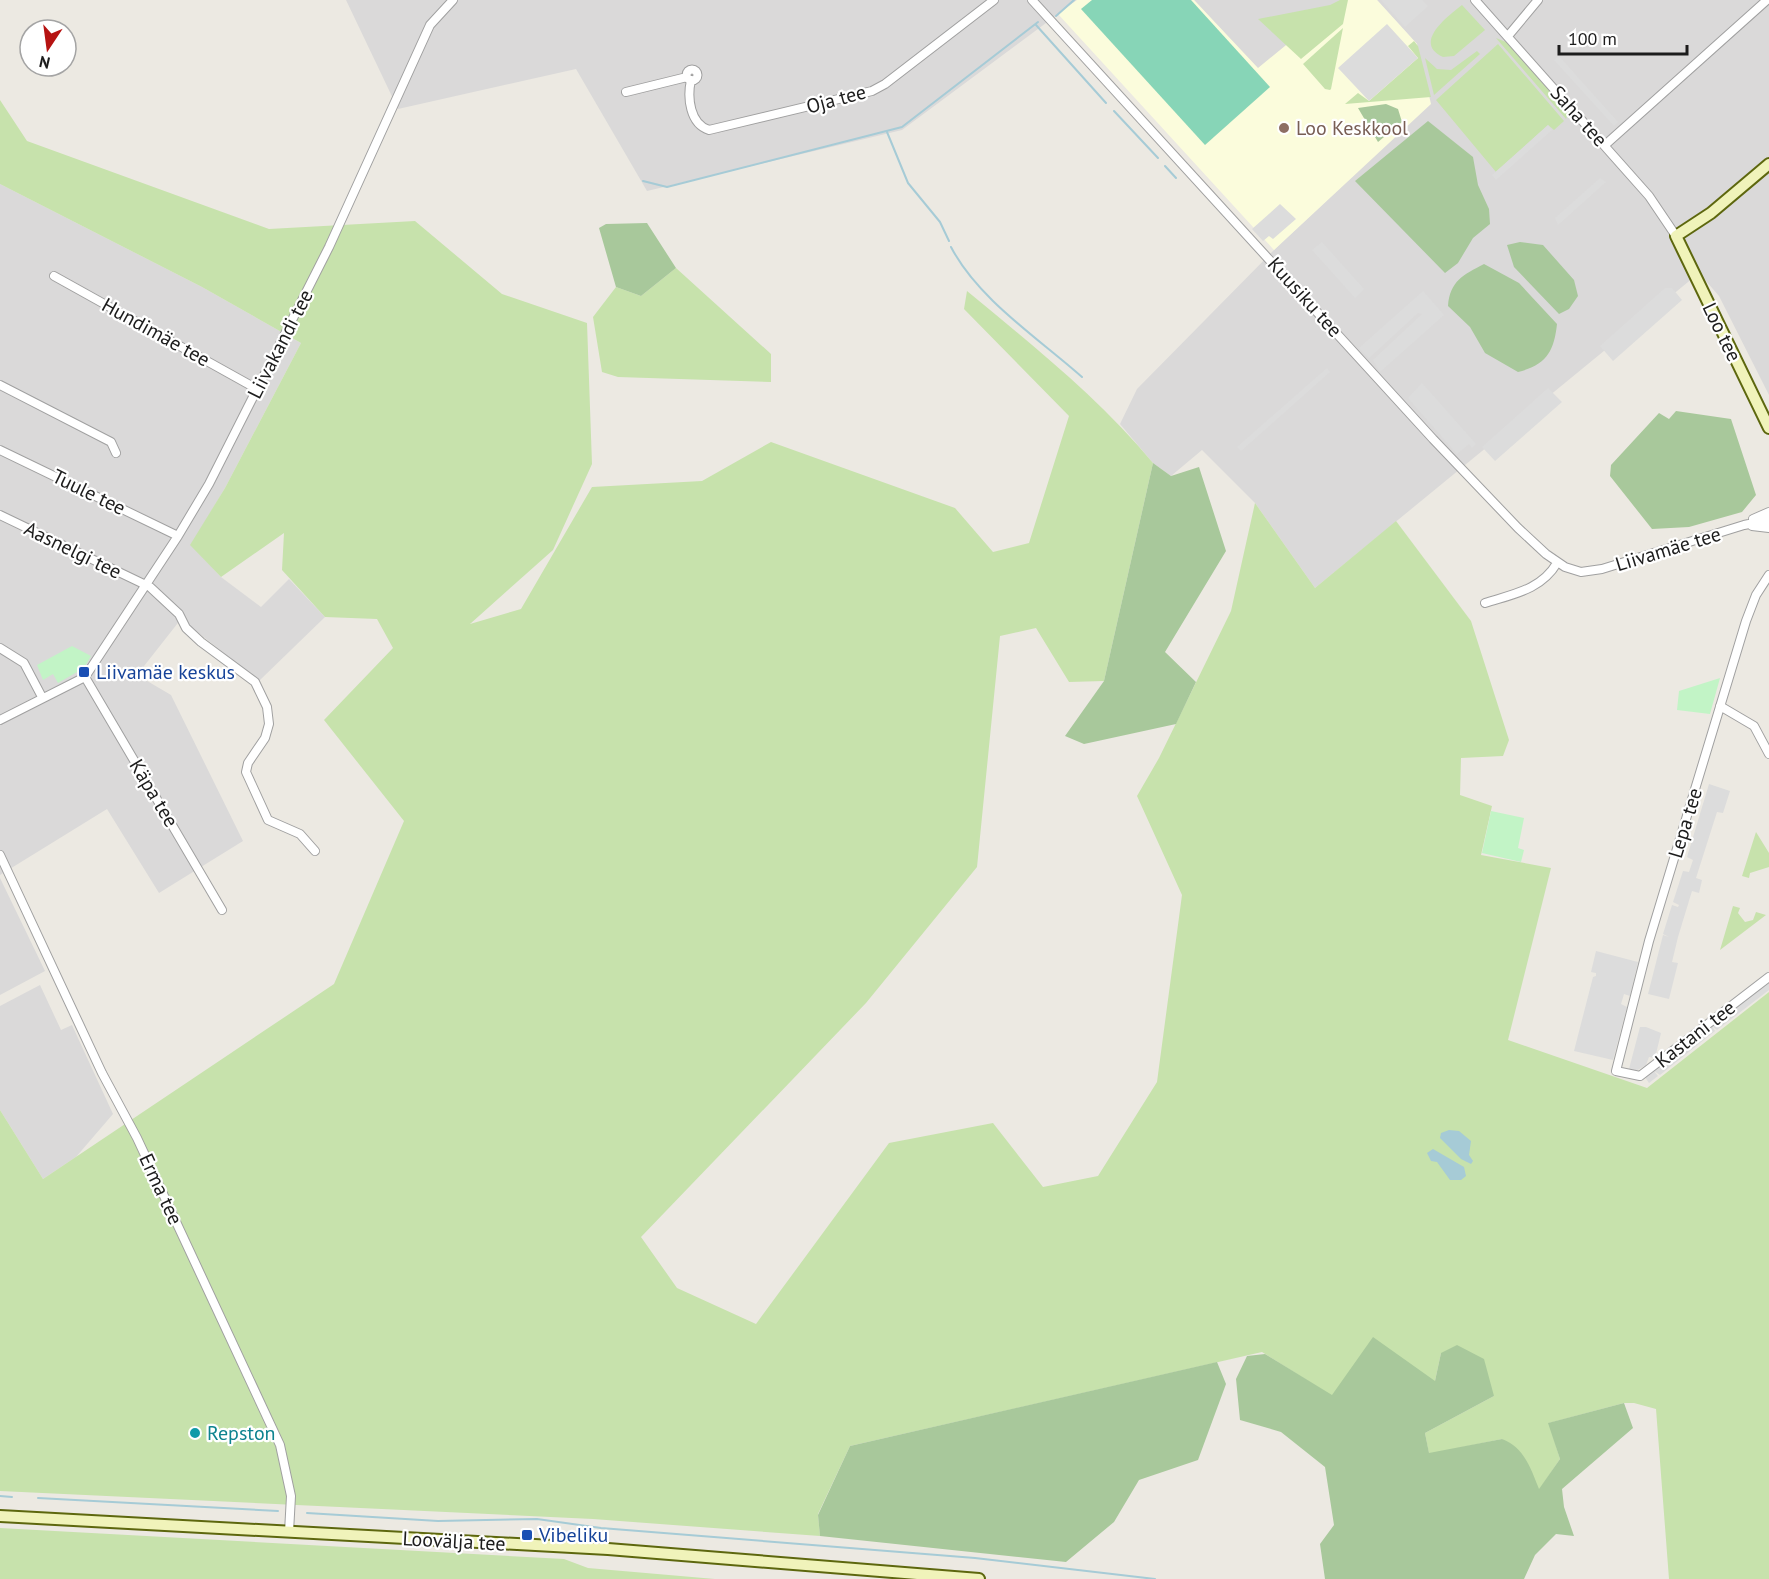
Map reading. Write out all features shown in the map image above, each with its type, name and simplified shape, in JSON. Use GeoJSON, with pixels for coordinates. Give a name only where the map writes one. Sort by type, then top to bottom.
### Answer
{"type":"FeatureCollection","features":[{"type":"Feature","properties":{"kind":"street","name":"Liivakandi tee"},"geometry":{"type":"LineString","coordinates":[[85,677],[178,536],[209,484],[329,247],[430,25],[453,0]]}},
{"type":"Feature","properties":{"kind":"street","name":"Oja tee"},"geometry":{"type":"LineString","coordinates":[[626,92],[689,79],[688,92],[692,114],[699,125],[709,130],[872,91],[885,84],[994,0]]}},
{"type":"Feature","properties":{"kind":"street","name":"Kuusiku tee"},"geometry":{"type":"LineString","coordinates":[[1032,0],[1449,456],[1518,528],[1557,563],[1572,570],[1592,571]]}},
{"type":"Feature","properties":{"kind":"street","name":"Saha tee"},"geometry":{"type":"LineString","coordinates":[[1475,0],[1649,196],[1676,236]]}},
{"type":"Feature","properties":{"kind":"street"},"geometry":{"type":"LineString","coordinates":[[1508,36],[1538,0]]}},
{"type":"Feature","properties":{"kind":"street"},"geometry":{"type":"LineString","coordinates":[[1605,145],[1767,0]]}},
{"type":"Feature","properties":{"kind":"street"},"geometry":{"type":"LineString","coordinates":[[1676,236],[1711,213],[1769,164]]}},
{"type":"Feature","properties":{"kind":"street","name":"Loo tee"},"geometry":{"type":"LineString","coordinates":[[1676,236],[1769,428]]}},
{"type":"Feature","properties":{"kind":"street","name":"Hundimäe tee"},"geometry":{"type":"LineString","coordinates":[[54,276],[257,389]]}},
{"type":"Feature","properties":{"kind":"street"},"geometry":{"type":"LineString","coordinates":[[0,385],[111,442],[116,453]]}},
{"type":"Feature","properties":{"kind":"street","name":"Tuule tee"},"geometry":{"type":"LineString","coordinates":[[0,450],[178,536]]}},
{"type":"Feature","properties":{"kind":"street"},"geometry":{"type":"LineString","coordinates":[[1744,525],[1769,512]]}},
{"type":"Feature","properties":{"kind":"street","name":"Aasnelgi tee"},"geometry":{"type":"LineString","coordinates":[[0,515],[146,585],[179,614],[186,628],[201,642],[258,687],[267,707],[269,724],[265,738],[248,763],[247,778],[268,820],[300,834],[315,851]]}},
{"type":"Feature","properties":{"kind":"street","name":"Liivamäe tee"},"geometry":{"type":"LineString","coordinates":[[1592,571],[1744,525],[1769,520]]}},
{"type":"Feature","properties":{"kind":"street","name":"Liivamäe tee"},"geometry":{"type":"LineString","coordinates":[[1744,525],[1769,528]]}},
{"type":"Feature","properties":{"kind":"street"},"geometry":{"type":"LineString","coordinates":[[1485,603],[1531,589],[1545,580],[1557,563]]}},
{"type":"Feature","properties":{"kind":"street","name":"Lepa tee"},"geometry":{"type":"LineString","coordinates":[[1616,1071],[1649,941],[1720,706],[1751,607],[1768,578]]}},
{"type":"Feature","properties":{"kind":"street"},"geometry":{"type":"LineString","coordinates":[[0,648],[24,663],[42,697]]}},
{"type":"Feature","properties":{"kind":"street"},"geometry":{"type":"LineString","coordinates":[[0,720],[85,677]]}},
{"type":"Feature","properties":{"kind":"street","name":"Käpa tee"},"geometry":{"type":"LineString","coordinates":[[85,677],[222,910]]}},
{"type":"Feature","properties":{"kind":"street"},"geometry":{"type":"LineString","coordinates":[[1720,706],[1754,726],[1769,754]]}},
{"type":"Feature","properties":{"kind":"street","name":"Erma tee"},"geometry":{"type":"LineString","coordinates":[[0,855],[102,1073],[137,1138],[280,1445],[291,1496],[289,1532]]}},
{"type":"Feature","properties":{"kind":"street","name":"Kastani tee"},"geometry":{"type":"LineString","coordinates":[[1616,1071],[1640,1076],[1769,977]]}},
{"type":"Feature","properties":{"kind":"street","name":"Loovälja tee"},"geometry":{"type":"LineString","coordinates":[[0,1515],[719,1556],[979,1579]]}},
{"type":"Feature","properties":{"kind":"shaded area"},"geometry":{"type":"Polygon","coordinates":[[[346,0],[1077,0],[902,130],[647,191],[576,69],[398,109],[346,0]]]}},
{"type":"Feature","properties":{"kind":"shaded area","name":"Loo Keskkool"},"geometry":{"type":"Polygon","coordinates":[[[1077,0],[1194,0],[1258,68],[1341,0],[1377,0],[1417,44],[1431,104],[1274,250],[1058,14],[1077,0]]]}},
{"type":"Feature","properties":{"kind":"shaded area"},"geometry":{"type":"Polygon","coordinates":[[[1194,0],[1341,0],[1258,69],[1194,0]]]}},
{"type":"Feature","properties":{"kind":"shaded area"},"geometry":{"type":"Polygon","coordinates":[[[1377,0],[1769,0],[1769,395],[1719,296],[1699,273],[1315,588],[1255,503],[1202,450],[1171,476],[1153,463],[1120,424],[1137,389],[1274,250],[1378,152],[1417,44],[1377,0]]]}},
{"type":"Feature","properties":{"kind":"shaded area"},"geometry":{"type":"Polygon","coordinates":[[[1381,0],[1422,0],[1428,6],[1405,27],[1381,0]]]}},
{"type":"Feature","properties":{"kind":"shaded area"},"geometry":{"type":"Polygon","coordinates":[[[1387,24],[1418,58],[1369,101],[1338,68],[1387,24]]]}},
{"type":"Feature","properties":{"kind":"shaded area"},"geometry":{"type":"Polygon","coordinates":[[[1559,56],[1618,122],[1614,126],[1554,60],[1559,56]]]}},
{"type":"Feature","properties":{"kind":"shaded area"},"geometry":{"type":"Polygon","coordinates":[[[1386,104],[1398,109],[1402,122],[1378,142],[1358,108],[1386,104]]]}},
{"type":"Feature","properties":{"kind":"shaded area"},"geometry":{"type":"Polygon","coordinates":[[[1428,121],[1473,157],[1478,185],[1489,209],[1490,224],[1473,238],[1458,263],[1445,273],[1355,181],[1428,121]]]}},
{"type":"Feature","properties":{"kind":"shaded area"},"geometry":{"type":"Polygon","coordinates":[[[1548,125],[1552,130],[1496,180],[1492,175],[1548,125]]]}},
{"type":"Feature","properties":{"kind":"shaded area"},"geometry":{"type":"Polygon","coordinates":[[[1600,178],[1606,182],[1558,225],[1555,218],[1600,178]]]}},
{"type":"Feature","properties":{"kind":"shaded area"},"geometry":{"type":"Polygon","coordinates":[[[0,184],[202,287],[301,343],[225,488],[191,545],[221,577],[261,607],[289,579],[325,617],[259,681],[181,619],[137,675],[171,695],[243,841],[159,893],[107,809],[0,875],[0,184]]]}},
{"type":"Feature","properties":{"kind":"shaded area"},"geometry":{"type":"Polygon","coordinates":[[[1280,204],[1296,219],[1273,239],[1269,236],[1263,241],[1252,229],[1280,204]]]}},
{"type":"Feature","properties":{"kind":"shaded area"},"geometry":{"type":"Polygon","coordinates":[[[647,223],[676,268],[641,296],[616,287],[599,228],[606,224],[647,223]]]}},
{"type":"Feature","properties":{"kind":"shaded area"},"geometry":{"type":"Polygon","coordinates":[[[1322,242],[1364,289],[1355,298],[1312,250],[1322,242]]]}},
{"type":"Feature","properties":{"kind":"shaded area"},"geometry":{"type":"Polygon","coordinates":[[[1520,242],[1543,245],[1574,280],[1578,296],[1569,309],[1559,314],[1514,267],[1507,245],[1520,242]]]}},
{"type":"Feature","properties":{"kind":"shaded area"},"geometry":{"type":"Polygon","coordinates":[[[1484,264],[1519,283],[1557,324],[1551,350],[1542,361],[1528,369],[1518,372],[1485,353],[1470,327],[1448,306],[1449,297],[1459,280],[1484,264]]]}},
{"type":"Feature","properties":{"kind":"shaded area"},"geometry":{"type":"Polygon","coordinates":[[[1665,288],[1672,288],[1682,300],[1613,361],[1600,346],[1665,288]]]}},
{"type":"Feature","properties":{"kind":"shaded area"},"geometry":{"type":"Polygon","coordinates":[[[1423,291],[1444,315],[1380,372],[1373,360],[1422,314],[1418,313],[1369,358],[1359,348],[1423,291]]]}},
{"type":"Feature","properties":{"kind":"shaded area"},"geometry":{"type":"Polygon","coordinates":[[[1327,368],[1330,372],[1241,451],[1237,447],[1327,368]]]}},
{"type":"Feature","properties":{"kind":"shaded area"},"geometry":{"type":"Polygon","coordinates":[[[1422,383],[1476,444],[1472,448],[1469,444],[1457,454],[1408,398],[1422,383]]]}},
{"type":"Feature","properties":{"kind":"shaded area"},"geometry":{"type":"Polygon","coordinates":[[[1548,388],[1562,402],[1495,461],[1482,447],[1548,388]]]}},
{"type":"Feature","properties":{"kind":"shaded area"},"geometry":{"type":"Polygon","coordinates":[[[1676,411],[1731,419],[1756,495],[1742,512],[1689,527],[1652,529],[1610,476],[1611,465],[1659,413],[1669,419],[1676,411]]]}},
{"type":"Feature","properties":{"kind":"shaded area"},"geometry":{"type":"Polygon","coordinates":[[[1153,463],[1171,476],[1199,467],[1226,551],[1165,652],[1196,682],[1176,724],[1084,744],[1065,736],[1104,681],[1153,463]]]}},
{"type":"Feature","properties":{"kind":"shaded area"},"geometry":{"type":"Polygon","coordinates":[[[1709,784],[1730,791],[1723,813],[1717,812],[1696,878],[1702,880],[1699,893],[1692,891],[1678,937],[1672,962],[1678,963],[1669,999],[1648,994],[1663,935],[1669,937],[1663,934],[1672,905],[1678,907],[1679,905],[1673,902],[1683,871],[1689,872],[1693,860],[1687,857],[1709,784]]]}},
{"type":"Feature","properties":{"kind":"shaded area"},"geometry":{"type":"Polygon","coordinates":[[[0,878],[45,971],[0,995],[0,878]]]}},
{"type":"Feature","properties":{"kind":"shaded area"},"geometry":{"type":"Polygon","coordinates":[[[1596,951],[1638,962],[1630,996],[1624,994],[1621,1004],[1627,1007],[1613,1060],[1574,1051],[1593,977],[1596,976],[1596,973],[1591,972],[1596,951]]]}},
{"type":"Feature","properties":{"kind":"shaded area"},"geometry":{"type":"Polygon","coordinates":[[[1769,982],[1769,990],[1717,1030],[1712,1026],[1715,1031],[1660,1075],[1654,1071],[1658,1076],[1649,1083],[1645,1077],[1769,982]]]}},
{"type":"Feature","properties":{"kind":"shaded area"},"geometry":{"type":"Polygon","coordinates":[[[40,985],[61,1030],[72,1025],[113,1114],[76,1157],[43,1179],[0,1110],[0,1006],[40,985]]]}},
{"type":"Feature","properties":{"kind":"shaded area"},"geometry":{"type":"Polygon","coordinates":[[[1640,1027],[1661,1033],[1655,1058],[1649,1057],[1646,1065],[1636,1071],[1629,1069],[1640,1027]]]}},
{"type":"Feature","properties":{"kind":"shaded area"},"geometry":{"type":"Polygon","coordinates":[[[1373,1337],[1435,1381],[1441,1353],[1457,1345],[1484,1359],[1494,1396],[1425,1433],[1429,1453],[1502,1439],[1516,1447],[1521,1453],[1530,1466],[1539,1489],[1560,1459],[1548,1423],[1624,1403],[1633,1428],[1562,1489],[1564,1507],[1574,1536],[1556,1534],[1535,1555],[1524,1579],[1325,1579],[1320,1544],[1334,1525],[1325,1467],[1281,1432],[1240,1420],[1236,1379],[1247,1356],[1265,1354],[1332,1395],[1373,1337]]]}},
{"type":"Feature","properties":{"kind":"shaded area"},"geometry":{"type":"Polygon","coordinates":[[[1217,1362],[1226,1384],[1198,1460],[1139,1480],[1114,1522],[1066,1562],[820,1536],[818,1515],[850,1446],[1217,1362]]]}},
{"type":"Feature","properties":{"kind":"green space"},"geometry":{"type":"Polygon","coordinates":[[[1092,0],[1191,0],[1270,87],[1205,145],[1081,9],[1092,0]]]}},
{"type":"Feature","properties":{"kind":"green space"},"geometry":{"type":"Polygon","coordinates":[[[1340,0],[1348,0],[1343,24],[1301,59],[1258,19],[1330,5],[1340,0]]]}},
{"type":"Feature","properties":{"kind":"green space"},"geometry":{"type":"Polygon","coordinates":[[[1462,5],[1485,30],[1454,56],[1443,57],[1434,51],[1431,45],[1432,37],[1442,23],[1462,5]]]}},
{"type":"Feature","properties":{"kind":"green space"},"geometry":{"type":"Polygon","coordinates":[[[1343,28],[1331,89],[1325,89],[1303,64],[1343,28]]]}},
{"type":"Feature","properties":{"kind":"green space"},"geometry":{"type":"Polygon","coordinates":[[[1496,38],[1506,42],[1564,107],[1568,114],[1566,119],[1496,38]]]}},
{"type":"Feature","properties":{"kind":"green space"},"geometry":{"type":"Polygon","coordinates":[[[1414,41],[1418,46],[1431,97],[1345,104],[1358,93],[1369,101],[1418,58],[1408,46],[1414,41]]]}},
{"type":"Feature","properties":{"kind":"green space"},"geometry":{"type":"Polygon","coordinates":[[[1498,44],[1564,121],[1554,130],[1548,125],[1496,172],[1436,100],[1498,44]]]}},
{"type":"Feature","properties":{"kind":"green space"},"geometry":{"type":"Polygon","coordinates":[[[1477,51],[1480,54],[1434,95],[1425,58],[1437,69],[1451,70],[1477,51]]]}},
{"type":"Feature","properties":{"kind":"green space"},"geometry":{"type":"Polygon","coordinates":[[[0,100],[27,141],[269,229],[415,221],[502,294],[587,323],[592,464],[553,550],[470,624],[521,609],[592,487],[702,481],[771,442],[955,508],[993,552],[1029,543],[1069,416],[964,309],[967,291],[1087,394],[1153,463],[1104,681],[1069,682],[1036,628],[1000,636],[977,867],[866,1003],[641,1237],[677,1288],[756,1324],[889,1143],[993,1123],[1043,1187],[1098,1176],[1157,1082],[1182,895],[1137,796],[1159,758],[1231,611],[1255,503],[1315,588],[1396,521],[1471,621],[1509,740],[1503,756],[1461,758],[1460,795],[1492,806],[1481,855],[1551,868],[1508,1040],[1647,1088],[1769,992],[1769,1579],[1669,1579],[1656,1409],[1634,1403],[1624,1403],[1549,1423],[1560,1459],[1539,1490],[1502,1439],[1429,1454],[1425,1433],[1494,1396],[1441,1353],[1435,1381],[1332,1396],[1262,1352],[850,1446],[818,1514],[820,1536],[593,1519],[0,1491],[0,1110],[43,1179],[334,984],[404,821],[324,720],[393,648],[377,619],[325,617],[282,570],[284,533],[221,577],[190,545],[225,488],[301,343],[202,287],[0,184],[0,100]]]}},
{"type":"Feature","properties":{"kind":"green space"},"geometry":{"type":"Polygon","coordinates":[[[676,268],[771,354],[771,382],[618,377],[602,372],[593,317],[616,287],[641,296],[676,268]]]}},
{"type":"Feature","properties":{"kind":"green space"},"geometry":{"type":"Polygon","coordinates":[[[72,646],[91,656],[84,668],[58,683],[53,674],[43,680],[37,665],[72,646]]]}},
{"type":"Feature","properties":{"kind":"green space"},"geometry":{"type":"Polygon","coordinates":[[[1720,678],[1710,714],[1677,710],[1679,691],[1720,678]]]}},
{"type":"Feature","properties":{"kind":"green space"},"geometry":{"type":"Polygon","coordinates":[[[1491,811],[1524,818],[1518,848],[1524,850],[1521,862],[1482,853],[1491,811]]]}},
{"type":"Feature","properties":{"kind":"green space"},"geometry":{"type":"Polygon","coordinates":[[[1756,832],[1769,853],[1769,867],[1750,873],[1749,878],[1742,876],[1756,832]]]}},
{"type":"Feature","properties":{"kind":"green space"},"geometry":{"type":"Polygon","coordinates":[[[1733,906],[1740,908],[1738,913],[1745,922],[1753,920],[1756,912],[1766,915],[1720,950],[1733,906]]]}},
{"type":"Feature","properties":{"kind":"green space"},"geometry":{"type":"Polygon","coordinates":[[[0,1528],[564,1559],[588,1568],[715,1579],[0,1579],[0,1528]]]}},
{"type":"Feature","properties":{"kind":"water"},"geometry":{"type":"Polygon","coordinates":[[[1449,1130],[1459,1131],[1471,1141],[1469,1155],[1473,1161],[1471,1164],[1461,1159],[1440,1138],[1441,1133],[1449,1130]]]}},
{"type":"Feature","properties":{"kind":"water"},"geometry":{"type":"Polygon","coordinates":[[[1433,1149],[1464,1167],[1466,1176],[1461,1180],[1450,1180],[1437,1162],[1431,1161],[1427,1153],[1433,1149]]]}},
{"type":"Feature","properties":{"kind":"waterway"},"geometry":{"type":"LineString","coordinates":[[1056,16],[1074,0]]}},
{"type":"Feature","properties":{"kind":"waterway"},"geometry":{"type":"LineString","coordinates":[[643,181],[667,187],[902,127],[1038,22]]}},
{"type":"Feature","properties":{"kind":"waterway"},"geometry":{"type":"LineString","coordinates":[[1036,25],[1106,103]]}},
{"type":"Feature","properties":{"kind":"waterway"},"geometry":{"type":"LineString","coordinates":[[1114,111],[1158,158]]}},
{"type":"Feature","properties":{"kind":"waterway"},"geometry":{"type":"LineString","coordinates":[[887,132],[908,183],[940,222],[949,241]]}},
{"type":"Feature","properties":{"kind":"waterway"},"geometry":{"type":"LineString","coordinates":[[1165,166],[1176,178]]}},
{"type":"Feature","properties":{"kind":"waterway"},"geometry":{"type":"LineString","coordinates":[[951,247],[963,266],[993,301],[1082,377]]}},
{"type":"Feature","properties":{"kind":"waterway"},"geometry":{"type":"LineString","coordinates":[[0,1496],[12,1497]]}},
{"type":"Feature","properties":{"kind":"waterway"},"geometry":{"type":"LineString","coordinates":[[38,1498],[278,1511]]}},
{"type":"Feature","properties":{"kind":"waterway"},"geometry":{"type":"LineString","coordinates":[[307,1513],[438,1521],[537,1519],[601,1528],[975,1558],[1155,1579]]}},
{"type":"Feature","properties":{"kind":"place","name":"Loo Keskkool"},"geometry":{"type":"Point","coordinates":[1284,128]}},
{"type":"Feature","properties":{"kind":"place","name":"Liivamäe keskus"},"geometry":{"type":"Point","coordinates":[84,672]}},
{"type":"Feature","properties":{"kind":"place","name":"Repston"},"geometry":{"type":"Point","coordinates":[195,1433]}},
{"type":"Feature","properties":{"kind":"place","name":"Vibeliku"},"geometry":{"type":"Point","coordinates":[527,1535]}}]}
